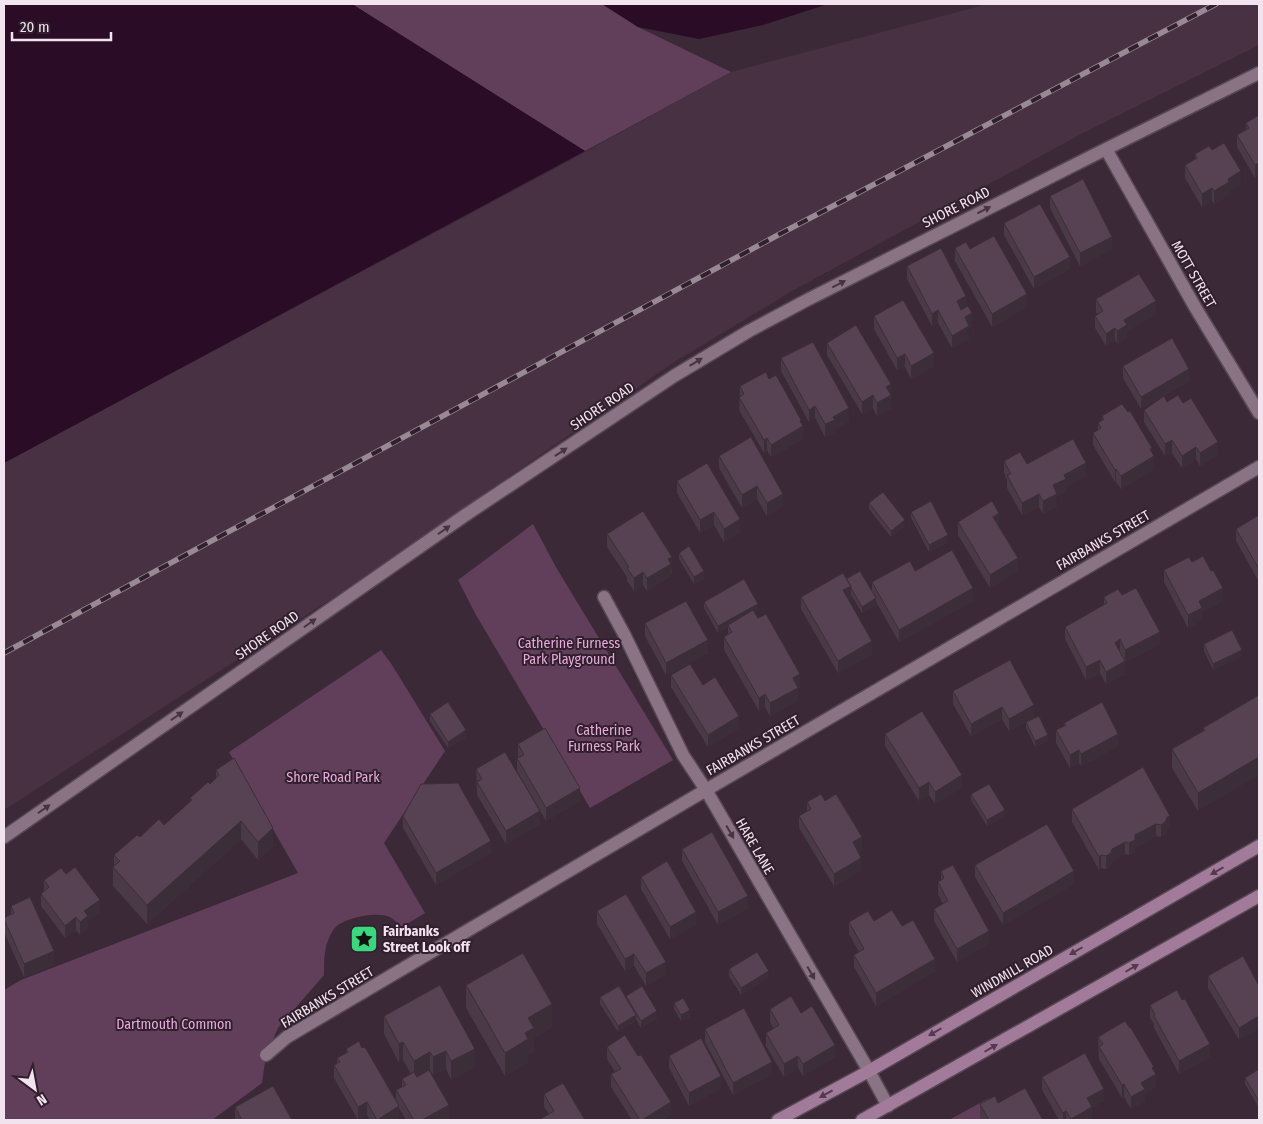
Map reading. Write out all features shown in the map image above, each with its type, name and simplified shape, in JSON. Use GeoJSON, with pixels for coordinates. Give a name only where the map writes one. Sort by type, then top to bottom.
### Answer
{"type":"FeatureCollection","features":[{"type":"Feature","properties":{"kind":"main road","name":"WINDMILL ROAD"},"geometry":{"type":"LineString","coordinates":[[778,1120],[868,1071],[1259,846]]}},
{"type":"Feature","properties":{"kind":"main road"},"geometry":{"type":"LineString","coordinates":[[862,1120],[1259,896]]}},
{"type":"Feature","properties":{"kind":"street","name":"SHORE ROAD"},"geometry":{"type":"LineString","coordinates":[[4,837],[448,527],[674,376],[749,330],[1259,73]]}},
{"type":"Feature","properties":{"kind":"street","name":"MOTT STREET"},"geometry":{"type":"LineString","coordinates":[[1106,149],[1195,307],[1259,413]]}},
{"type":"Feature","properties":{"kind":"street","name":"FAIRBANKS STREET"},"geometry":{"type":"LineString","coordinates":[[266,1055],[287,1037],[1259,466]]}},
{"type":"Feature","properties":{"kind":"street","name":"HARE LANE"},"geometry":{"type":"LineString","coordinates":[[604,597],[683,755],[706,790],[888,1106]]}},
{"type":"Feature","properties":{"kind":"shaded area"},"geometry":{"type":"Polygon","coordinates":[[[4,4],[352,4],[585,151],[4,463],[4,4]]]}},
{"type":"Feature","properties":{"kind":"shaded area"},"geometry":{"type":"Polygon","coordinates":[[[602,4],[828,4],[763,25],[699,39],[638,27],[602,4]]]}},
{"type":"Feature","properties":{"kind":"shaded area"},"geometry":{"type":"Polygon","coordinates":[[[988,4],[1259,4],[1259,45],[1083,133],[792,291],[673,363],[345,590],[4,810],[4,463],[554,169],[731,72],[988,4]]]}},
{"type":"Feature","properties":{"kind":"green space"},"geometry":{"type":"Polygon","coordinates":[[[352,4],[602,4],[638,27],[731,72],[585,151],[352,4]]]}},
{"type":"Feature","properties":{"kind":"green space","name":"Catherine Furness Park"},"geometry":{"type":"Polygon","coordinates":[[[533,524],[557,569],[673,760],[590,808],[476,615],[458,580],[533,524]]]}},
{"type":"Feature","properties":{"kind":"green space","name":"Dartmouth Common"},"geometry":{"type":"Polygon","coordinates":[[[381,650],[445,751],[384,843],[425,913],[402,927],[390,917],[384,915],[369,915],[338,925],[326,945],[324,975],[278,1028],[266,1055],[262,1083],[212,1120],[4,1120],[4,990],[21,980],[298,873],[229,752],[381,650]]]}},
{"type":"Feature","properties":{"kind":"green space"},"geometry":{"type":"Polygon","coordinates":[[[989,1098],[998,1120],[949,1120],[989,1098]]]}},
{"type":"Feature","properties":{"kind":"building"},"geometry":{"type":"Polygon","coordinates":[[[1259,115],[1259,163],[1255,165],[1237,135],[1249,128],[1246,123],[1259,115]]]}},
{"type":"Feature","properties":{"kind":"building"},"geometry":{"type":"Polygon","coordinates":[[[1224,143],[1241,171],[1228,179],[1229,182],[1214,191],[1212,188],[1202,194],[1185,165],[1197,158],[1195,154],[1209,146],[1212,150],[1224,143]]]}},
{"type":"Feature","properties":{"kind":"building"},"geometry":{"type":"Polygon","coordinates":[[[1083,179],[1112,237],[1080,253],[1050,196],[1083,179]]]}},
{"type":"Feature","properties":{"kind":"building"},"geometry":{"type":"Polygon","coordinates":[[[1040,204],[1070,257],[1034,277],[1004,223],[1040,204]]]}},
{"type":"Feature","properties":{"kind":"building"},"geometry":{"type":"Polygon","coordinates":[[[994,236],[1027,294],[992,314],[955,248],[966,242],[970,249],[994,236]]]}},
{"type":"Feature","properties":{"kind":"building"},"geometry":{"type":"Polygon","coordinates":[[[941,248],[966,296],[957,301],[961,310],[968,306],[972,313],[965,317],[969,326],[952,336],[938,310],[932,314],[907,266],[941,248]]]}},
{"type":"Feature","properties":{"kind":"building"},"geometry":{"type":"Polygon","coordinates":[[[1139,274],[1156,301],[1124,320],[1127,325],[1117,331],[1115,328],[1106,334],[1095,316],[1103,311],[1096,299],[1139,274]]]}},
{"type":"Feature","properties":{"kind":"building"},"geometry":{"type":"Polygon","coordinates":[[[903,300],[934,353],[911,366],[905,354],[897,358],[874,316],[903,300]]]}},
{"type":"Feature","properties":{"kind":"building"},"geometry":{"type":"Polygon","coordinates":[[[856,325],[891,384],[886,387],[891,395],[877,403],[873,395],[862,402],[827,343],[856,325]]]}},
{"type":"Feature","properties":{"kind":"building"},"geometry":{"type":"Polygon","coordinates":[[[1172,338],[1189,369],[1141,397],[1123,366],[1172,338]]]}},
{"type":"Feature","properties":{"kind":"building"},"geometry":{"type":"Polygon","coordinates":[[[813,342],[849,408],[833,417],[835,420],[825,424],[815,406],[809,410],[781,358],[813,342]]]}},
{"type":"Feature","properties":{"kind":"building"},"geometry":{"type":"Polygon","coordinates":[[[766,372],[769,379],[776,375],[803,426],[771,445],[767,438],[764,440],[739,397],[744,394],[740,386],[766,372]]]}},
{"type":"Feature","properties":{"kind":"building"},"geometry":{"type":"Polygon","coordinates":[[[1178,395],[1183,403],[1191,398],[1218,442],[1200,453],[1196,447],[1182,456],[1172,440],[1165,444],[1144,410],[1164,396],[1167,402],[1178,395]]]}},
{"type":"Feature","properties":{"kind":"building"},"geometry":{"type":"Polygon","coordinates":[[[1122,404],[1128,412],[1130,411],[1152,448],[1150,449],[1154,456],[1121,476],[1115,470],[1093,433],[1101,428],[1098,423],[1104,419],[1102,416],[1122,404]]]}},
{"type":"Feature","properties":{"kind":"building"},"geometry":{"type":"Polygon","coordinates":[[[751,437],[783,494],[767,503],[757,486],[742,495],[719,456],[751,437]]]}},
{"type":"Feature","properties":{"kind":"building"},"geometry":{"type":"Polygon","coordinates":[[[1073,439],[1086,463],[1064,475],[1066,479],[1053,485],[1057,494],[1043,501],[1039,494],[1022,503],[1007,475],[1011,474],[1004,461],[1020,452],[1027,464],[1073,439]]]}},
{"type":"Feature","properties":{"kind":"building"},"geometry":{"type":"Polygon","coordinates":[[[707,463],[740,519],[724,529],[714,512],[700,520],[677,481],[707,463]]]}},
{"type":"Feature","properties":{"kind":"building"},"geometry":{"type":"Polygon","coordinates":[[[883,492],[905,520],[891,531],[869,503],[883,492]]]}},
{"type":"Feature","properties":{"kind":"building"},"geometry":{"type":"Polygon","coordinates":[[[931,501],[948,535],[929,545],[911,512],[931,501]]]}},
{"type":"Feature","properties":{"kind":"building"},"geometry":{"type":"Polygon","coordinates":[[[992,501],[999,513],[993,517],[1018,558],[990,575],[958,522],[992,501]]]}},
{"type":"Feature","properties":{"kind":"building"},"geometry":{"type":"Polygon","coordinates":[[[643,511],[672,557],[668,559],[671,564],[647,578],[643,572],[634,578],[607,534],[643,511]]]}},
{"type":"Feature","properties":{"kind":"building"},"geometry":{"type":"Polygon","coordinates":[[[1259,515],[1259,569],[1236,529],[1259,515]]]}},
{"type":"Feature","properties":{"kind":"building"},"geometry":{"type":"Polygon","coordinates":[[[689,546],[704,571],[694,577],[679,553],[689,546]]]}},
{"type":"Feature","properties":{"kind":"building"},"geometry":{"type":"Polygon","coordinates":[[[952,550],[973,588],[899,630],[872,582],[910,561],[915,571],[952,550]]]}},
{"type":"Feature","properties":{"kind":"building"},"geometry":{"type":"Polygon","coordinates":[[[1203,556],[1223,588],[1199,601],[1202,608],[1188,615],[1164,570],[1189,557],[1192,562],[1203,556]]]}},
{"type":"Feature","properties":{"kind":"building"},"geometry":{"type":"Polygon","coordinates":[[[860,571],[876,598],[862,607],[846,579],[860,571]]]}},
{"type":"Feature","properties":{"kind":"building"},"geometry":{"type":"Polygon","coordinates":[[[843,573],[851,586],[843,590],[872,641],[838,661],[801,597],[843,573]]]}},
{"type":"Feature","properties":{"kind":"building"},"geometry":{"type":"Polygon","coordinates":[[[744,579],[758,604],[718,626],[704,602],[744,579]]]}},
{"type":"Feature","properties":{"kind":"building"},"geometry":{"type":"Polygon","coordinates":[[[1136,588],[1160,632],[1125,650],[1120,639],[1115,643],[1125,661],[1106,672],[1100,660],[1086,667],[1065,627],[1107,603],[1104,597],[1118,589],[1122,595],[1136,588]]]}},
{"type":"Feature","properties":{"kind":"building"},"geometry":{"type":"Polygon","coordinates":[[[686,601],[708,640],[666,663],[645,623],[686,601]]]}},
{"type":"Feature","properties":{"kind":"building"},"geometry":{"type":"Polygon","coordinates":[[[753,610],[758,618],[766,614],[800,674],[793,678],[798,688],[770,703],[765,694],[759,698],[724,637],[732,632],[728,625],[753,610]]]}},
{"type":"Feature","properties":{"kind":"building"},"geometry":{"type":"Polygon","coordinates":[[[1232,630],[1242,650],[1213,664],[1204,644],[1232,630]]]}},
{"type":"Feature","properties":{"kind":"building"},"geometry":{"type":"Polygon","coordinates":[[[1010,660],[1034,705],[1009,719],[1002,707],[971,724],[953,691],[1010,660]]]}},
{"type":"Feature","properties":{"kind":"building"},"geometry":{"type":"Polygon","coordinates":[[[690,664],[703,685],[715,677],[739,716],[708,735],[671,675],[690,664]]]}},
{"type":"Feature","properties":{"kind":"building"},"geometry":{"type":"Polygon","coordinates":[[[1259,695],[1259,757],[1198,793],[1172,749],[1259,695]]]}},
{"type":"Feature","properties":{"kind":"building"},"geometry":{"type":"Polygon","coordinates":[[[448,702],[466,730],[448,742],[430,714],[448,702]]]}},
{"type":"Feature","properties":{"kind":"building"},"geometry":{"type":"Polygon","coordinates":[[[1102,702],[1118,734],[1081,754],[1079,750],[1070,755],[1056,730],[1066,725],[1064,723],[1102,702]]]}},
{"type":"Feature","properties":{"kind":"building"},"geometry":{"type":"Polygon","coordinates":[[[922,711],[962,775],[935,792],[929,782],[919,788],[885,734],[922,711]]]}},
{"type":"Feature","properties":{"kind":"building"},"geometry":{"type":"Polygon","coordinates":[[[1039,716],[1048,735],[1035,741],[1026,722],[1039,716]]]}},
{"type":"Feature","properties":{"kind":"building"},"geometry":{"type":"Polygon","coordinates":[[[545,728],[580,788],[546,808],[517,758],[524,755],[518,744],[545,728]]]}},
{"type":"Feature","properties":{"kind":"building"},"geometry":{"type":"Polygon","coordinates":[[[505,752],[540,811],[506,831],[477,782],[482,779],[476,769],[505,752]]]}},
{"type":"Feature","properties":{"kind":"building"},"geometry":{"type":"Polygon","coordinates":[[[234,758],[273,828],[258,842],[241,821],[147,905],[113,867],[120,861],[114,855],[137,835],[140,837],[159,819],[164,825],[192,800],[190,798],[219,775],[216,770],[234,758]]]}},
{"type":"Feature","properties":{"kind":"building"},"geometry":{"type":"Polygon","coordinates":[[[1143,767],[1170,816],[1161,825],[1156,824],[1135,835],[1135,840],[1129,843],[1125,842],[1112,849],[1111,853],[1106,856],[1101,855],[1099,857],[1072,809],[1143,767]]]}},
{"type":"Feature","properties":{"kind":"building"},"geometry":{"type":"Polygon","coordinates":[[[458,783],[491,841],[436,873],[403,816],[421,784],[458,783]]]}},
{"type":"Feature","properties":{"kind":"building"},"geometry":{"type":"Polygon","coordinates":[[[989,784],[1005,810],[987,820],[971,794],[989,784]]]}},
{"type":"Feature","properties":{"kind":"building"},"geometry":{"type":"Polygon","coordinates":[[[821,794],[825,801],[836,794],[862,837],[853,842],[861,858],[834,874],[799,816],[811,809],[807,802],[821,794]]]}},
{"type":"Feature","properties":{"kind":"building"},"geometry":{"type":"Polygon","coordinates":[[[1047,824],[1074,871],[1003,913],[975,865],[1047,824]]]}},
{"type":"Feature","properties":{"kind":"building"},"geometry":{"type":"Polygon","coordinates":[[[712,832],[748,896],[718,912],[682,849],[712,832]]]}},
{"type":"Feature","properties":{"kind":"building"},"geometry":{"type":"Polygon","coordinates":[[[667,861],[696,912],[670,927],[641,877],[667,861]]]}},
{"type":"Feature","properties":{"kind":"building"},"geometry":{"type":"Polygon","coordinates":[[[953,865],[989,931],[957,949],[934,909],[948,901],[938,882],[944,878],[941,871],[953,865]]]}},
{"type":"Feature","properties":{"kind":"building"},"geometry":{"type":"Polygon","coordinates":[[[75,867],[100,900],[84,911],[88,916],[80,922],[76,917],[65,926],[41,894],[49,887],[44,880],[61,868],[66,874],[75,867]]]}},
{"type":"Feature","properties":{"kind":"building"},"geometry":{"type":"Polygon","coordinates":[[[626,894],[666,962],[646,973],[634,954],[625,959],[597,911],[626,894]]]}},
{"type":"Feature","properties":{"kind":"building"},"geometry":{"type":"Polygon","coordinates":[[[30,897],[54,951],[24,964],[4,918],[14,913],[11,906],[30,897]]]}},
{"type":"Feature","properties":{"kind":"building"},"geometry":{"type":"Polygon","coordinates":[[[892,910],[902,926],[913,920],[935,959],[876,993],[854,955],[864,949],[849,922],[868,911],[874,921],[892,910]]]}},
{"type":"Feature","properties":{"kind":"building"},"geometry":{"type":"Polygon","coordinates":[[[757,952],[769,971],[741,988],[729,969],[757,952]]]}},
{"type":"Feature","properties":{"kind":"building"},"geometry":{"type":"Polygon","coordinates":[[[523,953],[552,1004],[528,1018],[534,1028],[525,1033],[528,1039],[505,1053],[466,985],[523,953]]]}},
{"type":"Feature","properties":{"kind":"building"},"geometry":{"type":"Polygon","coordinates":[[[1243,956],[1259,986],[1259,1016],[1239,1028],[1208,976],[1243,956]]]}},
{"type":"Feature","properties":{"kind":"building"},"geometry":{"type":"Polygon","coordinates":[[[440,985],[475,1049],[451,1061],[446,1051],[433,1057],[430,1052],[414,1061],[403,1042],[399,1044],[384,1016],[440,985]]]}},
{"type":"Feature","properties":{"kind":"building"},"geometry":{"type":"Polygon","coordinates":[[[619,986],[636,1015],[618,1026],[600,997],[619,986]]]}},
{"type":"Feature","properties":{"kind":"building"},"geometry":{"type":"Polygon","coordinates":[[[642,986],[657,1011],[641,1021],[626,996],[642,986]]]}},
{"type":"Feature","properties":{"kind":"building"},"geometry":{"type":"Polygon","coordinates":[[[1177,990],[1182,1000],[1185,999],[1210,1044],[1179,1061],[1154,1016],[1150,1005],[1177,990]]]}},
{"type":"Feature","properties":{"kind":"building"},"geometry":{"type":"Polygon","coordinates":[[[791,996],[801,1013],[812,1006],[835,1045],[803,1064],[798,1056],[784,1064],[766,1033],[779,1025],[770,1009],[791,996]]]}},
{"type":"Feature","properties":{"kind":"building"},"geometry":{"type":"Polygon","coordinates":[[[683,998],[690,1010],[681,1015],[674,1003],[683,998]]]}},
{"type":"Feature","properties":{"kind":"building"},"geometry":{"type":"Polygon","coordinates":[[[744,1008],[772,1062],[733,1083],[705,1029],[744,1008]]]}},
{"type":"Feature","properties":{"kind":"building"},"geometry":{"type":"Polygon","coordinates":[[[1125,1021],[1154,1067],[1152,1068],[1156,1074],[1141,1083],[1145,1089],[1131,1097],[1099,1047],[1103,1044],[1098,1037],[1125,1021]]]}},
{"type":"Feature","properties":{"kind":"building"},"geometry":{"type":"Polygon","coordinates":[[[625,1035],[638,1056],[641,1055],[671,1102],[642,1120],[640,1120],[611,1074],[621,1069],[607,1047],[625,1035]]]}},
{"type":"Feature","properties":{"kind":"building"},"geometry":{"type":"Polygon","coordinates":[[[701,1038],[721,1076],[689,1093],[669,1056],[701,1038]]]}},
{"type":"Feature","properties":{"kind":"building"},"geometry":{"type":"Polygon","coordinates":[[[359,1041],[362,1048],[365,1047],[399,1106],[377,1120],[367,1102],[358,1107],[334,1065],[340,1062],[337,1058],[348,1052],[346,1049],[359,1041]]]}},
{"type":"Feature","properties":{"kind":"building"},"geometry":{"type":"Polygon","coordinates":[[[1085,1053],[1104,1089],[1087,1098],[1092,1107],[1071,1119],[1066,1111],[1063,1113],[1042,1077],[1085,1053]]]}},
{"type":"Feature","properties":{"kind":"building"},"geometry":{"type":"Polygon","coordinates":[[[1259,1069],[1259,1101],[1245,1078],[1259,1069]]]}},
{"type":"Feature","properties":{"kind":"building"},"geometry":{"type":"Polygon","coordinates":[[[429,1070],[449,1105],[422,1120],[414,1120],[396,1090],[406,1085],[402,1079],[414,1072],[417,1077],[429,1070]]]}},
{"type":"Feature","properties":{"kind":"building"},"geometry":{"type":"Polygon","coordinates":[[[563,1083],[585,1120],[539,1120],[554,1111],[544,1094],[563,1083]]]}},
{"type":"Feature","properties":{"kind":"building"},"geometry":{"type":"Polygon","coordinates":[[[273,1086],[292,1120],[242,1120],[235,1107],[273,1086]]]}},
{"type":"Feature","properties":{"kind":"building"},"geometry":{"type":"Polygon","coordinates":[[[1025,1088],[1043,1120],[989,1120],[980,1104],[995,1096],[998,1103],[1025,1088]]]}},
{"type":"Feature","properties":{"kind":"railway"},"geometry":{"type":"LineString","coordinates":[[4,653],[778,235],[1216,4]]}},
{"type":"Feature","properties":{"kind":"place","name":"Fairbanks Street Look off"},"geometry":{"type":"Point","coordinates":[364,939]}},
{"type":"Feature","properties":{"kind":"park label","name":"Catherine Furness Park Playground"},"geometry":{"type":"Point","coordinates":[569,652]}},
{"type":"Feature","properties":{"kind":"park label","name":"Shore Road Park"},"geometry":{"type":"Point","coordinates":[333,777]}}]}
